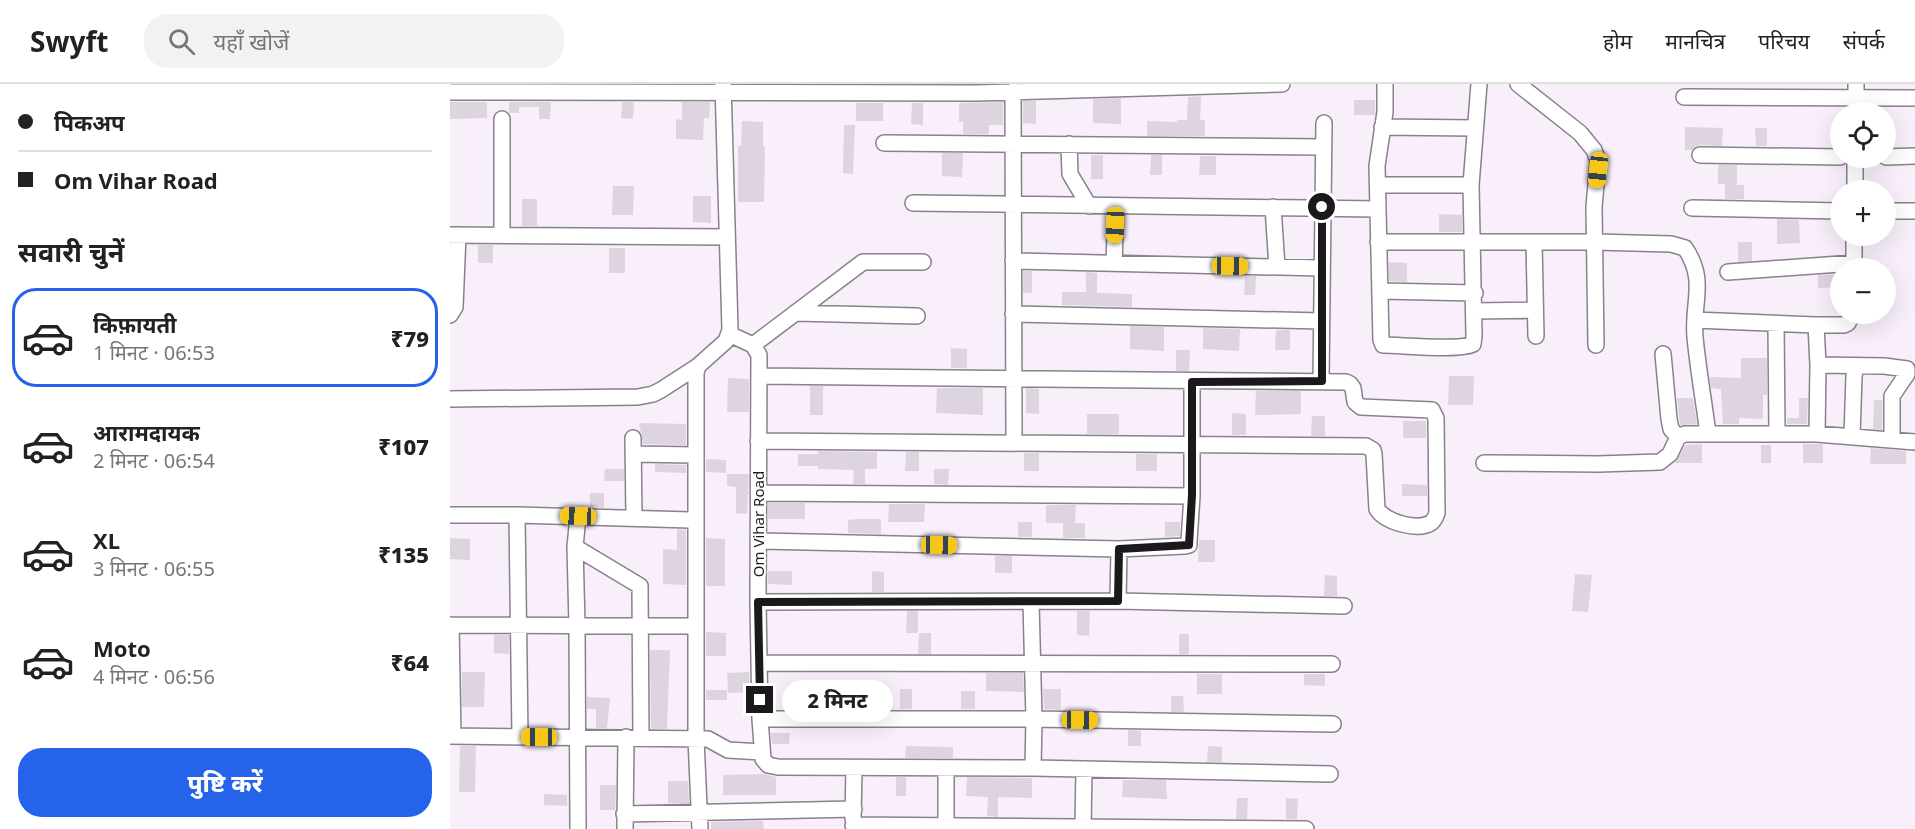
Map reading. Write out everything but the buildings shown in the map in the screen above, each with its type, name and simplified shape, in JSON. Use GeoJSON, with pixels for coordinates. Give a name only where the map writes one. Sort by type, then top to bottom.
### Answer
{"type":"FeatureCollection","features":[{"type":"Feature","properties":{"kind":"street"},"geometry":{"type":"LineString","coordinates":[[450,92],[478,88],[976,88],[1012,92],[1282,84]]}},
{"type":"Feature","properties":{"kind":"street"},"geometry":{"type":"LineString","coordinates":[[1385,84],[1377,166],[1380,334],[1383,345],[1468,346],[1473,344],[1474,336],[1475,293],[1471,185],[1479,84]]}},
{"type":"Feature","properties":{"kind":"street"},"geometry":{"type":"LineString","coordinates":[[1526,87],[1580,133],[1594,150],[1598,160],[1594,207],[1596,345]]}},
{"type":"Feature","properties":{"kind":"street"},"geometry":{"type":"LineString","coordinates":[[450,399],[638,397],[661,390],[698,366],[726,341],[729,334],[723,88]]}},
{"type":"Feature","properties":{"kind":"street"},"geometry":{"type":"LineString","coordinates":[[1012,92],[1014,443]]}},
{"type":"Feature","properties":{"kind":"street"},"geometry":{"type":"LineString","coordinates":[[1684,97],[1915,98]]}},
{"type":"Feature","properties":{"kind":"street"},"geometry":{"type":"LineString","coordinates":[[502,118],[502,235]]}},
{"type":"Feature","properties":{"kind":"street"},"geometry":{"type":"LineString","coordinates":[[1322,381],[1321,268],[1324,123]]}},
{"type":"Feature","properties":{"kind":"street"},"geometry":{"type":"LineString","coordinates":[[1382,128],[1475,128]]}},
{"type":"Feature","properties":{"kind":"street"},"geometry":{"type":"LineString","coordinates":[[884,143],[1323,147]]}},
{"type":"Feature","properties":{"kind":"street"},"geometry":{"type":"LineString","coordinates":[[1069,144],[1070,174],[1089,206]]}},
{"type":"Feature","properties":{"kind":"street"},"geometry":{"type":"LineString","coordinates":[[1700,155],[1830,157]]}},
{"type":"Feature","properties":{"kind":"street"},"geometry":{"type":"LineString","coordinates":[[1896,157],[1915,156]]}},
{"type":"Feature","properties":{"kind":"street"},"geometry":{"type":"LineString","coordinates":[[1378,185],[1471,185]]}},
{"type":"Feature","properties":{"kind":"street"},"geometry":{"type":"LineString","coordinates":[[913,203],[1377,209]]}},
{"type":"Feature","properties":{"kind":"street"},"geometry":{"type":"LineString","coordinates":[[1114,263],[1116,206]]}},
{"type":"Feature","properties":{"kind":"street"},"geometry":{"type":"LineString","coordinates":[[1274,207],[1277,267]]}},
{"type":"Feature","properties":{"kind":"street"},"geometry":{"type":"LineString","coordinates":[[1692,208],[1830,211]]}},
{"type":"Feature","properties":{"kind":"street"},"geometry":{"type":"LineString","coordinates":[[1896,211],[1915,211]]}},
{"type":"Feature","properties":{"kind":"street"},"geometry":{"type":"LineString","coordinates":[[450,315],[455,307],[454,235],[726,237]]}},
{"type":"Feature","properties":{"kind":"street"},"geometry":{"type":"LineString","coordinates":[[1378,242],[1595,242],[1671,244],[1685,248],[1698,274],[1696,349],[1708,434]]}},
{"type":"Feature","properties":{"kind":"street"},"geometry":{"type":"LineString","coordinates":[[1534,242],[1536,336]]}},
{"type":"Feature","properties":{"kind":"street"},"geometry":{"type":"LineString","coordinates":[[1013,261],[1321,268]]}},
{"type":"Feature","properties":{"kind":"street"},"geometry":{"type":"LineString","coordinates":[[729,334],[753,345],[863,262],[923,262]]}},
{"type":"Feature","properties":{"kind":"street"},"geometry":{"type":"LineString","coordinates":[[1728,272],[1830,267]]}},
{"type":"Feature","properties":{"kind":"street"},"geometry":{"type":"LineString","coordinates":[[1381,291],[1475,293]]}},
{"type":"Feature","properties":{"kind":"street"},"geometry":{"type":"LineString","coordinates":[[1475,310],[1535,310]]}},
{"type":"Feature","properties":{"kind":"street"},"geometry":{"type":"LineString","coordinates":[[795,313],[917,316]]}},
{"type":"Feature","properties":{"kind":"street"},"geometry":{"type":"LineString","coordinates":[[1012,314],[1321,321]]}},
{"type":"Feature","properties":{"kind":"street"},"geometry":{"type":"LineString","coordinates":[[1695,320],[1816,326],[1846,324]]}},
{"type":"Feature","properties":{"kind":"street"},"geometry":{"type":"LineString","coordinates":[[1776,324],[1777,433]]}},
{"type":"Feature","properties":{"kind":"street"},"geometry":{"type":"LineString","coordinates":[[1816,326],[1817,434]]}},
{"type":"Feature","properties":{"kind":"street","name":"Om Vihar Road"},"geometry":{"type":"LineString","coordinates":[[753,345],[759,355],[758,602],[760,719],[765,759]]}},
{"type":"Feature","properties":{"kind":"street"},"geometry":{"type":"LineString","coordinates":[[1663,354],[1669,419],[1671,429],[1678,437]]}},
{"type":"Feature","properties":{"kind":"street"},"geometry":{"type":"LineString","coordinates":[[1818,365],[1904,367],[1909,372],[1892,396],[1892,440]]}},
{"type":"Feature","properties":{"kind":"street"},"geometry":{"type":"LineString","coordinates":[[698,366],[696,373],[694,518],[696,739],[700,829]]}},
{"type":"Feature","properties":{"kind":"street"},"geometry":{"type":"LineString","coordinates":[[1852,436],[1856,367]]}},
{"type":"Feature","properties":{"kind":"street"},"geometry":{"type":"LineString","coordinates":[[758,441],[1366,446],[1373,450],[1374,454],[1377,509],[1381,516],[1404,524],[1419,525],[1434,521],[1437,513],[1436,418],[1432,410],[1361,407],[1355,402],[1350,384],[1322,381],[1192,382],[759,376]]}},
{"type":"Feature","properties":{"kind":"street"},"geometry":{"type":"LineString","coordinates":[[758,541],[1119,549],[1189,545],[1192,495],[1192,382]]}},
{"type":"Feature","properties":{"kind":"street"},"geometry":{"type":"LineString","coordinates":[[1484,463],[1660,462],[1670,454],[1678,437],[1685,434],[1817,434],[1915,442]]}},
{"type":"Feature","properties":{"kind":"street"},"geometry":{"type":"LineString","coordinates":[[633,438],[634,518]]}},
{"type":"Feature","properties":{"kind":"street"},"geometry":{"type":"LineString","coordinates":[[633,454],[695,455]]}},
{"type":"Feature","properties":{"kind":"street"},"geometry":{"type":"LineString","coordinates":[[758,494],[1192,495]]}},
{"type":"Feature","properties":{"kind":"street"},"geometry":{"type":"LineString","coordinates":[[450,515],[516,514],[690,520],[694,518]]}},
{"type":"Feature","properties":{"kind":"street"},"geometry":{"type":"LineString","coordinates":[[516,514],[520,737]]}},
{"type":"Feature","properties":{"kind":"street"},"geometry":{"type":"LineString","coordinates":[[578,516],[575,547],[578,625],[578,829]]}},
{"type":"Feature","properties":{"kind":"street"},"geometry":{"type":"LineString","coordinates":[[575,547],[640,586],[642,626],[625,822],[700,812],[854,809]]}},
{"type":"Feature","properties":{"kind":"street"},"geometry":{"type":"LineString","coordinates":[[1118,601],[1119,549]]}},
{"type":"Feature","properties":{"kind":"street"},"geometry":{"type":"LineString","coordinates":[[758,602],[1118,601],[1344,606]]}},
{"type":"Feature","properties":{"kind":"street"},"geometry":{"type":"LineString","coordinates":[[1031,602],[1033,768]]}},
{"type":"Feature","properties":{"kind":"street"},"geometry":{"type":"LineString","coordinates":[[695,626],[450,625],[452,736],[714,740],[728,750],[765,759],[854,768],[1033,768],[1330,774]]}},
{"type":"Feature","properties":{"kind":"street"},"geometry":{"type":"LineString","coordinates":[[759,663],[1332,664]]}},
{"type":"Feature","properties":{"kind":"street"},"geometry":{"type":"LineString","coordinates":[[760,719],[1034,719],[1333,724]]}},
{"type":"Feature","properties":{"kind":"street"},"geometry":{"type":"LineString","coordinates":[[854,768],[853,827],[1306,829]]}},
{"type":"Feature","properties":{"kind":"street"},"geometry":{"type":"LineString","coordinates":[[946,768],[946,826]]}},
{"type":"Feature","properties":{"kind":"street"},"geometry":{"type":"LineString","coordinates":[[1083,827],[1084,769]]}},
{"type":"Feature","properties":{"kind":"route"},"geometry":{"type":"LineString","coordinates":[[760,700],[758,602],[1118,601],[1119,549],[1189,545],[1192,495],[1192,382],[1322,381],[1322,207]]}}]}
